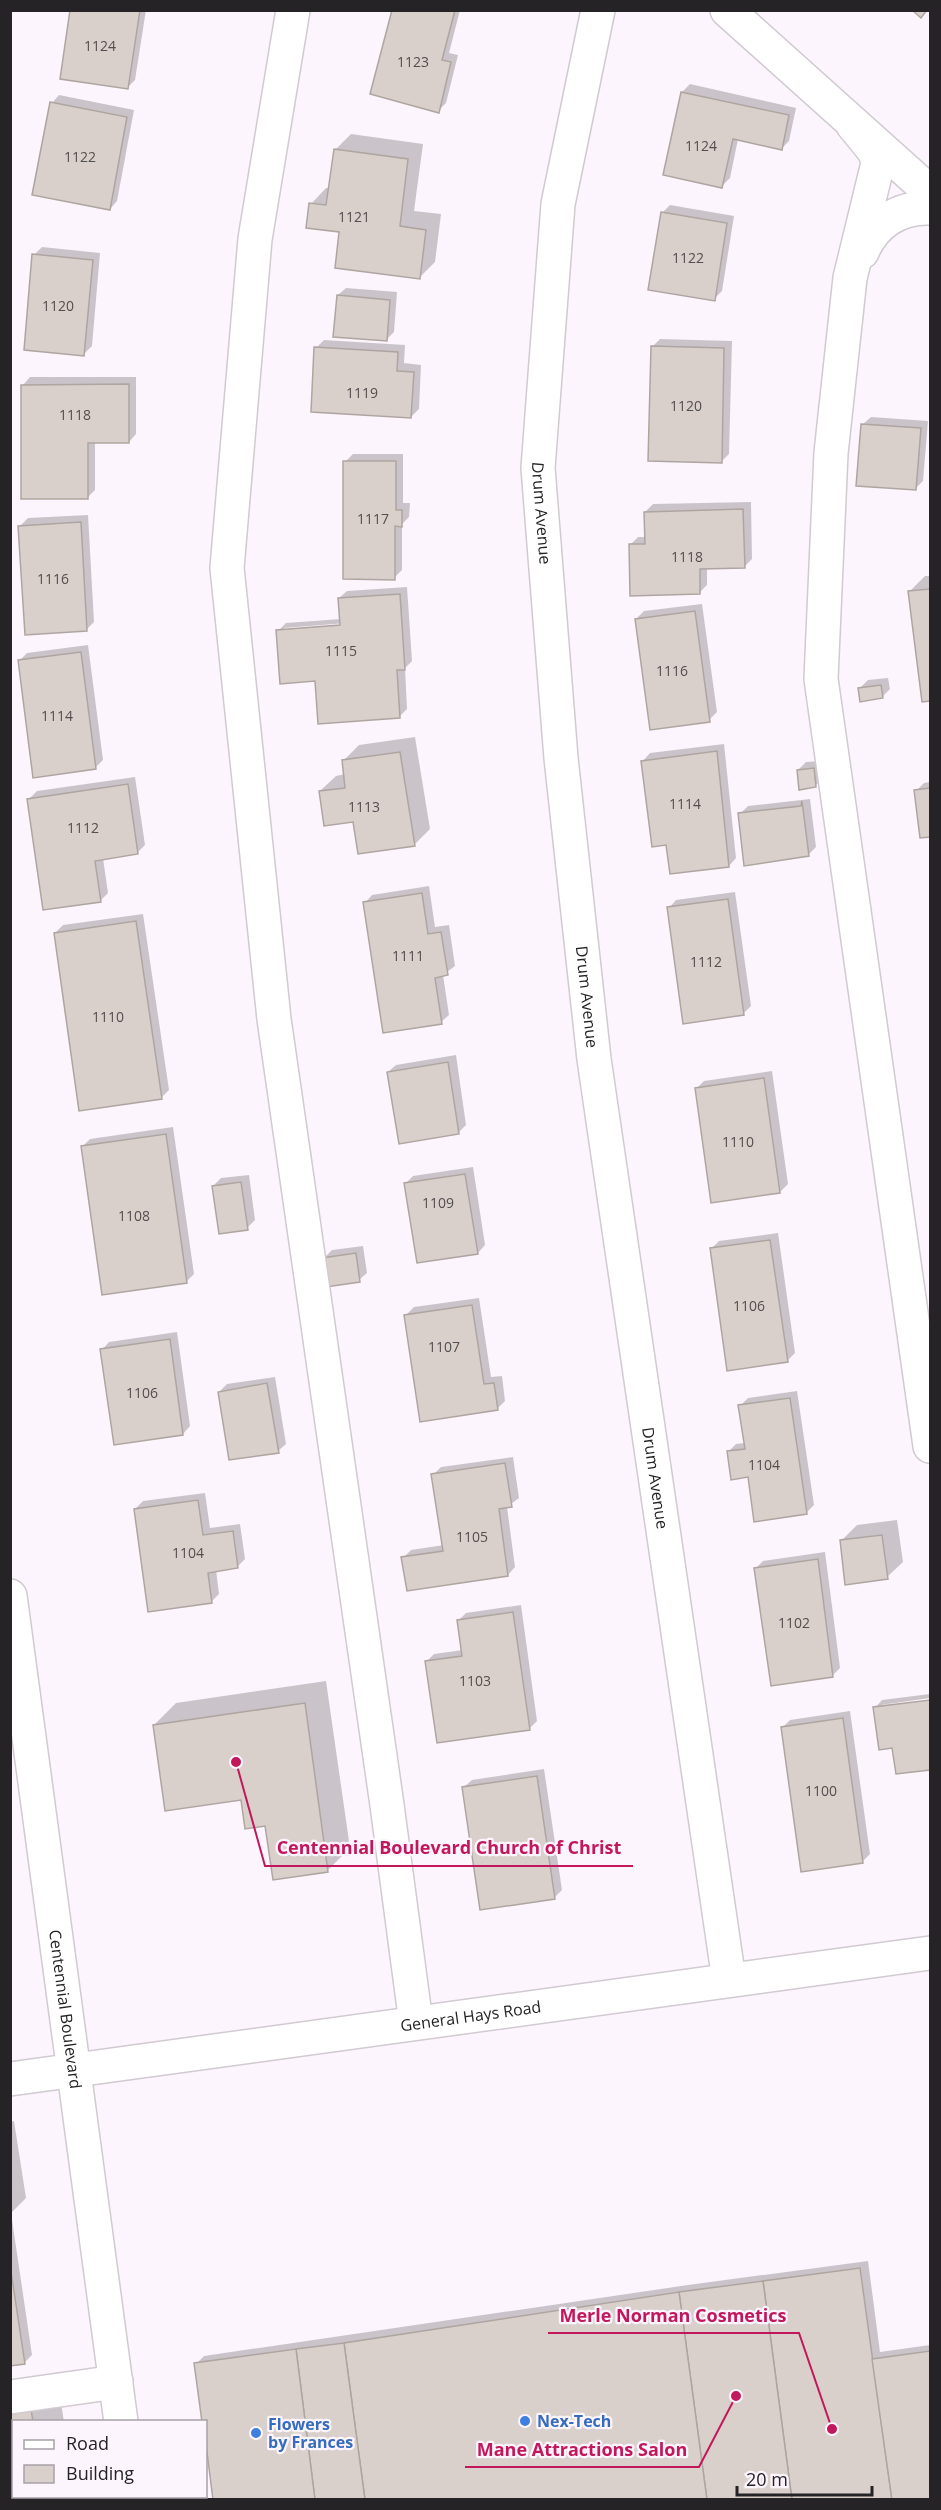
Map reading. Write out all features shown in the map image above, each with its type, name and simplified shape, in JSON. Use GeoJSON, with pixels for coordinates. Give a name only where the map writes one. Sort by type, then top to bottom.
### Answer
{"type":"FeatureCollection","features":[{"type":"Feature","properties":{"kind":"street"},"geometry":{"type":"LineString","coordinates":[[292,10],[255,239],[227,568],[274,1018],[416,2023]]}},
{"type":"Feature","properties":{"kind":"street","name":"Drum Avenue"},"geometry":{"type":"LineString","coordinates":[[598,10],[558,204],[538,468],[561,758],[594,1063],[729,1980]]}},
{"type":"Feature","properties":{"kind":"street"},"geometry":{"type":"LineString","coordinates":[[727,10],[930,192]]}},
{"type":"Feature","properties":{"kind":"street"},"geometry":{"type":"LineString","coordinates":[[853,125],[875,152],[878,163],[850,278],[831,453],[821,679],[930,1446]]}},
{"type":"Feature","properties":{"kind":"street"},"geometry":{"type":"LineString","coordinates":[[850,278],[867,240],[889,217],[908,210],[930,208]]}},
{"type":"Feature","properties":{"kind":"street","name":"Centennial Boulevard"},"geometry":{"type":"LineString","coordinates":[[10,1596],[22,1763],[74,2070],[121,2420]]}},
{"type":"Feature","properties":{"kind":"street","name":"General Hays Road"},"geometry":{"type":"LineString","coordinates":[[10,2079],[930,1953]]}},
{"type":"Feature","properties":{"kind":"street"},"geometry":{"type":"LineString","coordinates":[[10,2397],[116,2382]]}},
{"type":"Feature","properties":{"kind":"building"},"geometry":{"type":"Polygon","coordinates":[[[70,10],[140,10],[128,89],[60,79],[70,10]]]}},
{"type":"Feature","properties":{"kind":"building"},"geometry":{"type":"Polygon","coordinates":[[[392,10],[455,10],[442,60],[451,62],[439,113],[370,94],[392,10]]]}},
{"type":"Feature","properties":{"kind":"building"},"geometry":{"type":"Polygon","coordinates":[[[912,10],[927,10],[921,18],[912,10]]]}},
{"type":"Feature","properties":{"kind":"building"},"geometry":{"type":"Polygon","coordinates":[[[681,92],[789,115],[782,150],[733,139],[722,188],[663,175],[681,92]]]}},
{"type":"Feature","properties":{"kind":"building"},"geometry":{"type":"Polygon","coordinates":[[[50,102],[127,117],[110,210],[32,195],[50,102]]]}},
{"type":"Feature","properties":{"kind":"building"},"geometry":{"type":"Polygon","coordinates":[[[334,149],[408,159],[400,226],[426,230],[420,279],[335,268],[339,232],[306,228],[309,203],[326,205],[334,149]]]}},
{"type":"Feature","properties":{"kind":"building"},"geometry":{"type":"Polygon","coordinates":[[[661,212],[727,223],[715,301],[648,290],[661,212]]]}},
{"type":"Feature","properties":{"kind":"building"},"geometry":{"type":"Polygon","coordinates":[[[32,254],[93,260],[84,356],[24,350],[32,254]]]}},
{"type":"Feature","properties":{"kind":"building"},"geometry":{"type":"Polygon","coordinates":[[[337,295],[390,300],[387,341],[333,337],[337,295]]]}},
{"type":"Feature","properties":{"kind":"building"},"geometry":{"type":"Polygon","coordinates":[[[651,346],[724,348],[722,463],[648,461],[651,346]]]}},
{"type":"Feature","properties":{"kind":"building"},"geometry":{"type":"Polygon","coordinates":[[[314,347],[398,352],[397,371],[414,372],[411,418],[311,412],[314,347]]]}},
{"type":"Feature","properties":{"kind":"building"},"geometry":{"type":"Polygon","coordinates":[[[129,384],[129,443],[88,443],[88,499],[21,499],[21,385],[129,384]]]}},
{"type":"Feature","properties":{"kind":"building"},"geometry":{"type":"Polygon","coordinates":[[[861,424],[921,428],[916,490],[856,486],[861,424]]]}},
{"type":"Feature","properties":{"kind":"building"},"geometry":{"type":"Polygon","coordinates":[[[343,461],[396,461],[396,510],[402,510],[402,527],[395,526],[395,580],[343,579],[343,461]]]}},
{"type":"Feature","properties":{"kind":"building"},"geometry":{"type":"Polygon","coordinates":[[[743,509],[745,568],[700,569],[700,594],[630,596],[629,544],[645,544],[644,512],[743,509]]]}},
{"type":"Feature","properties":{"kind":"building"},"geometry":{"type":"Polygon","coordinates":[[[81,522],[87,631],[25,635],[18,526],[81,522]]]}},
{"type":"Feature","properties":{"kind":"building"},"geometry":{"type":"Polygon","coordinates":[[[930,589],[930,701],[922,702],[908,591],[930,589]]]}},
{"type":"Feature","properties":{"kind":"building"},"geometry":{"type":"Polygon","coordinates":[[[400,594],[405,670],[397,670],[400,718],[318,724],[315,681],[280,684],[276,630],[340,625],[338,598],[400,594]]]}},
{"type":"Feature","properties":{"kind":"building"},"geometry":{"type":"Polygon","coordinates":[[[695,611],[710,722],[650,730],[635,619],[695,611]]]}},
{"type":"Feature","properties":{"kind":"building"},"geometry":{"type":"Polygon","coordinates":[[[81,652],[96,769],[33,778],[18,660],[81,652]]]}},
{"type":"Feature","properties":{"kind":"building"},"geometry":{"type":"Polygon","coordinates":[[[881,685],[883,698],[860,702],[858,688],[881,685]]]}},
{"type":"Feature","properties":{"kind":"building"},"geometry":{"type":"Polygon","coordinates":[[[717,751],[729,867],[670,874],[666,845],[652,847],[641,761],[717,751]]]}},
{"type":"Feature","properties":{"kind":"building"},"geometry":{"type":"Polygon","coordinates":[[[400,752],[415,846],[358,854],[353,822],[324,826],[319,791],[345,788],[342,760],[400,752]]]}},
{"type":"Feature","properties":{"kind":"building"},"geometry":{"type":"Polygon","coordinates":[[[814,768],[816,787],[799,790],[797,770],[814,768]]]}},
{"type":"Feature","properties":{"kind":"building"},"geometry":{"type":"Polygon","coordinates":[[[128,784],[138,854],[95,861],[101,902],[43,910],[27,799],[128,784]]]}},
{"type":"Feature","properties":{"kind":"building"},"geometry":{"type":"Polygon","coordinates":[[[930,788],[930,837],[920,838],[914,790],[930,788]]]}},
{"type":"Feature","properties":{"kind":"building"},"geometry":{"type":"Polygon","coordinates":[[[802,801],[809,856],[744,866],[738,813],[801,806],[802,801]]]}},
{"type":"Feature","properties":{"kind":"building"},"geometry":{"type":"Polygon","coordinates":[[[422,893],[428,934],[441,932],[448,975],[435,978],[442,1024],[383,1033],[363,902],[422,893]]]}},
{"type":"Feature","properties":{"kind":"building"},"geometry":{"type":"Polygon","coordinates":[[[728,899],[744,1015],[683,1024],[667,907],[728,899]]]}},
{"type":"Feature","properties":{"kind":"building"},"geometry":{"type":"Polygon","coordinates":[[[136,921],[162,1099],[79,1111],[54,933],[136,921]]]}},
{"type":"Feature","properties":{"kind":"building"},"geometry":{"type":"Polygon","coordinates":[[[448,1062],[459,1134],[399,1144],[387,1072],[448,1062]]]}},
{"type":"Feature","properties":{"kind":"building"},"geometry":{"type":"Polygon","coordinates":[[[764,1078],[780,1193],[711,1203],[695,1088],[764,1078]]]}},
{"type":"Feature","properties":{"kind":"building"},"geometry":{"type":"Polygon","coordinates":[[[166,1134],[187,1283],[102,1295],[81,1146],[166,1134]]]}},
{"type":"Feature","properties":{"kind":"building"},"geometry":{"type":"Polygon","coordinates":[[[465,1174],[478,1254],[417,1263],[404,1183],[465,1174]]]}},
{"type":"Feature","properties":{"kind":"building"},"geometry":{"type":"Polygon","coordinates":[[[241,1182],[248,1230],[219,1234],[212,1186],[241,1182]]]}},
{"type":"Feature","properties":{"kind":"building"},"geometry":{"type":"Polygon","coordinates":[[[770,1240],[788,1362],[727,1371],[710,1248],[770,1240]]]}},
{"type":"Feature","properties":{"kind":"building"},"geometry":{"type":"Polygon","coordinates":[[[356,1253],[360,1282],[326,1287],[322,1258],[356,1253]]]}},
{"type":"Feature","properties":{"kind":"building"},"geometry":{"type":"Polygon","coordinates":[[[472,1305],[484,1384],[494,1383],[498,1410],[420,1422],[404,1315],[472,1305]]]}},
{"type":"Feature","properties":{"kind":"building"},"geometry":{"type":"Polygon","coordinates":[[[170,1339],[183,1435],[114,1445],[100,1349],[170,1339]]]}},
{"type":"Feature","properties":{"kind":"building"},"geometry":{"type":"Polygon","coordinates":[[[267,1383],[279,1453],[229,1460],[218,1392],[267,1383]]]}},
{"type":"Feature","properties":{"kind":"building"},"geometry":{"type":"Polygon","coordinates":[[[790,1398],[807,1514],[754,1522],[748,1477],[731,1480],[727,1451],[745,1449],[738,1405],[790,1398]]]}},
{"type":"Feature","properties":{"kind":"building"},"geometry":{"type":"Polygon","coordinates":[[[505,1463],[512,1507],[499,1509],[508,1576],[407,1591],[401,1557],[443,1551],[431,1474],[505,1463]]]}},
{"type":"Feature","properties":{"kind":"building"},"geometry":{"type":"Polygon","coordinates":[[[198,1500],[203,1535],[233,1531],[238,1568],[208,1573],[212,1603],[148,1612],[134,1509],[198,1500]]]}},
{"type":"Feature","properties":{"kind":"building"},"geometry":{"type":"Polygon","coordinates":[[[882,1535],[888,1579],[845,1585],[840,1540],[882,1535]]]}},
{"type":"Feature","properties":{"kind":"building"},"geometry":{"type":"Polygon","coordinates":[[[818,1559],[833,1677],[771,1686],[754,1568],[818,1559]]]}},
{"type":"Feature","properties":{"kind":"building"},"geometry":{"type":"Polygon","coordinates":[[[513,1612],[530,1730],[437,1743],[425,1661],[462,1656],[457,1620],[513,1612]]]}},
{"type":"Feature","properties":{"kind":"building"},"geometry":{"type":"Polygon","coordinates":[[[930,1700],[930,1770],[896,1774],[892,1748],[879,1750],[873,1707],[930,1700]]]}},
{"type":"Feature","properties":{"kind":"building"},"geometry":{"type":"Polygon","coordinates":[[[305,1703],[328,1872],[273,1880],[265,1826],[245,1829],[241,1800],[165,1811],[153,1725],[305,1703]]]}},
{"type":"Feature","properties":{"kind":"building"},"geometry":{"type":"Polygon","coordinates":[[[843,1718],[863,1863],[801,1872],[781,1727],[843,1718]]]}},
{"type":"Feature","properties":{"kind":"building"},"geometry":{"type":"Polygon","coordinates":[[[537,1776],[555,1899],[480,1910],[462,1787],[537,1776]]]}},
{"type":"Feature","properties":{"kind":"building"},"geometry":{"type":"Polygon","coordinates":[[[10,2265],[25,2364],[10,2366],[10,2265]]]}},
{"type":"Feature","properties":{"kind":"building"},"geometry":{"type":"Polygon","coordinates":[[[860,2268],[892,2500],[792,2500],[763,2281],[860,2268]]]}},
{"type":"Feature","properties":{"kind":"building"},"geometry":{"type":"Polygon","coordinates":[[[763,2281],[792,2500],[707,2500],[679,2292],[763,2281]]]}},
{"type":"Feature","properties":{"kind":"building","name":"Nex-Tech"},"geometry":{"type":"Polygon","coordinates":[[[679,2292],[707,2500],[365,2500],[344,2343],[679,2292]]]}},
{"type":"Feature","properties":{"kind":"building"},"geometry":{"type":"Polygon","coordinates":[[[344,2343],[365,2500],[315,2500],[296,2349],[344,2343]]]}},
{"type":"Feature","properties":{"kind":"building","name":"Flowers by Frances"},"geometry":{"type":"Polygon","coordinates":[[[296,2349],[315,2500],[213,2500],[207,2452],[207,2420],[202,2420],[194,2363],[296,2349]]]}},
{"type":"Feature","properties":{"kind":"building"},"geometry":{"type":"Polygon","coordinates":[[[930,2351],[930,2500],[892,2500],[872,2359],[930,2351]]]}},
{"type":"Feature","properties":{"kind":"building"},"geometry":{"type":"Polygon","coordinates":[[[31,2409],[33,2420],[12,2420],[12,2498],[44,2498],[44,2500],[10,2500],[10,2412],[31,2409]]]}},
{"type":"Feature","properties":{"kind":"place","name":"Centennial Boulevard Church of Christ"},"geometry":{"type":"Point","coordinates":[236,1762]}},
{"type":"Feature","properties":{"kind":"place","name":"Mane Attractions Salon"},"geometry":{"type":"Point","coordinates":[736,2396]}},
{"type":"Feature","properties":{"kind":"place","name":"Nex-Tech"},"geometry":{"type":"Point","coordinates":[525,2421]}},
{"type":"Feature","properties":{"kind":"place","name":"Merle Norman Cosmetics"},"geometry":{"type":"Point","coordinates":[832,2429]}},
{"type":"Feature","properties":{"kind":"place","name":"Flowers by Frances"},"geometry":{"type":"Point","coordinates":[256,2433]}}]}
